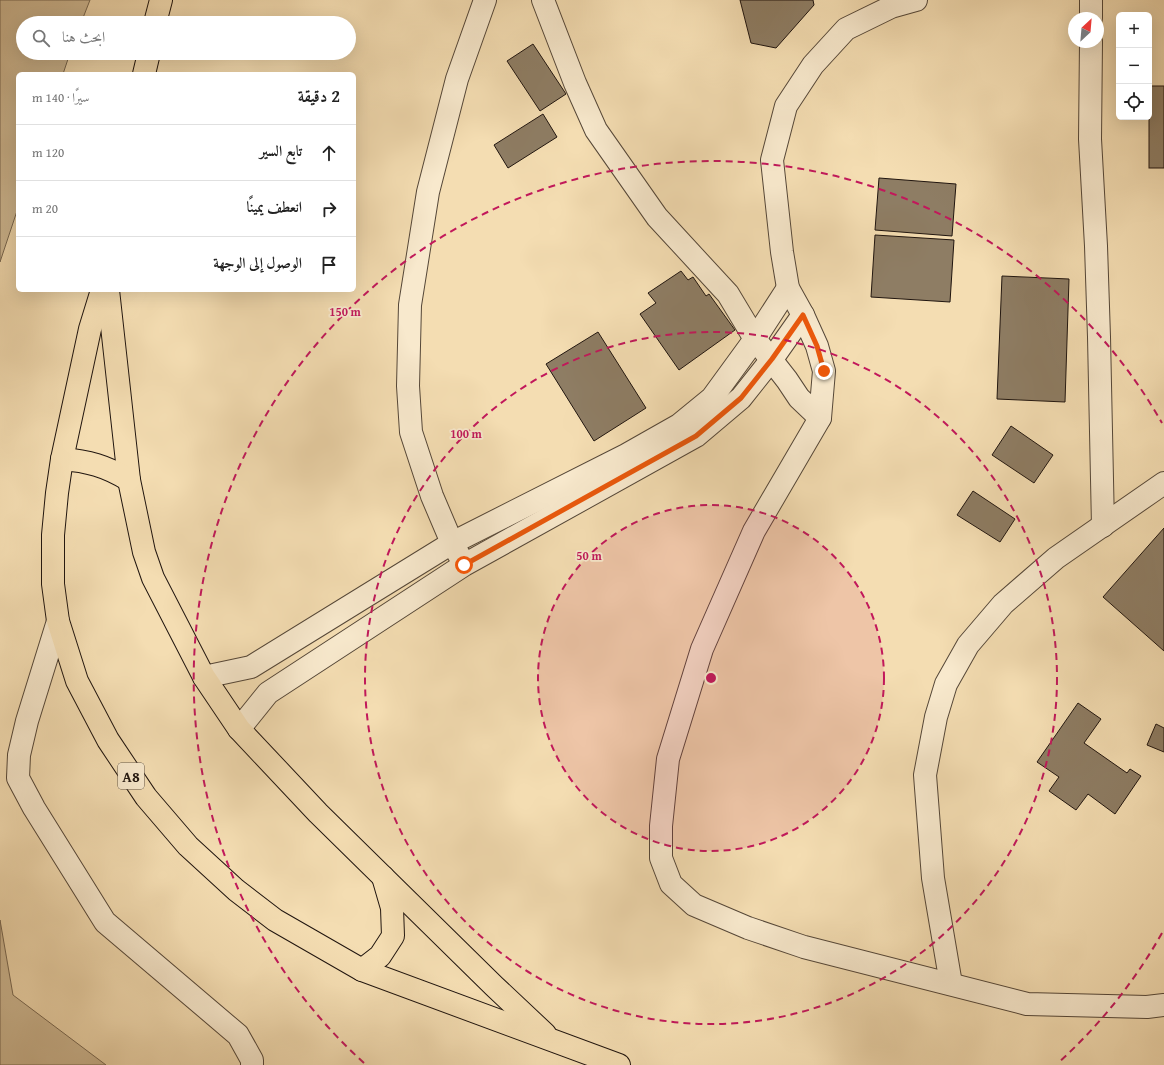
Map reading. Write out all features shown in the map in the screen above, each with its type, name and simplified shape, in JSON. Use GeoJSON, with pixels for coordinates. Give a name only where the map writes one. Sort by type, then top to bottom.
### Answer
{"type":"FeatureCollection","features":[{"type":"Feature","properties":{"kind":"highway"},"geometry":{"type":"LineString","coordinates":[[157,16],[161,0]]}},
{"type":"Feature","properties":{"kind":"highway"},"geometry":{"type":"LineString","coordinates":[[144,72],[147,60]]}},
{"type":"Feature","properties":{"kind":"highway","name":"A8"},"geometry":{"type":"LineString","coordinates":[[101,292],[90,329],[62,459],[53,535],[53,584],[58,622],[77,681],[108,740],[146,797],[188,846],[236,890],[275,920],[362,970],[553,1042],[619,1065]]}},
{"type":"Feature","properties":{"kind":"highway"},"geometry":{"type":"LineString","coordinates":[[108,292],[129,480],[143,546],[153,578],[204,677],[239,729],[318,813],[553,1042]]}},
{"type":"Feature","properties":{"kind":"highway"},"geometry":{"type":"LineString","coordinates":[[62,459],[80,460],[97,464],[114,471],[129,480]]}},
{"type":"Feature","properties":{"kind":"highway"},"geometry":{"type":"LineString","coordinates":[[362,970],[380,956],[393,936],[392,908],[382,875]]}},
{"type":"Feature","properties":{"kind":"street"},"geometry":{"type":"LineString","coordinates":[[464,565],[452,544],[432,496],[411,432],[408,386],[410,304],[428,192],[457,79],[485,0]]}},
{"type":"Feature","properties":{"kind":"street"},"geometry":{"type":"LineString","coordinates":[[543,0],[575,83],[596,130],[657,217],[728,294],[755,338],[772,359],[799,398],[820,418]]}},
{"type":"Feature","properties":{"kind":"street"},"geometry":{"type":"LineString","coordinates":[[916,0],[891,7],[846,29],[812,66],[786,106],[772,160],[782,252],[788,288],[803,315],[817,346],[824,371],[820,418],[754,531],[702,649],[668,759],[661,826],[661,858],[671,884],[694,905],[748,928],[804,947],[1028,1004],[1164,1005]]}},
{"type":"Feature","properties":{"kind":"street"},"geometry":{"type":"LineString","coordinates":[[1091,0],[1091,12]]}},
{"type":"Feature","properties":{"kind":"street"},"geometry":{"type":"LineString","coordinates":[[1091,48],[1090,138],[1098,306],[1103,526]]}},
{"type":"Feature","properties":{"kind":"street"},"geometry":{"type":"LineString","coordinates":[[239,729],[268,693],[464,565],[630,463],[712,398],[755,338],[788,288]]}},
{"type":"Feature","properties":{"kind":"street"},"geometry":{"type":"LineString","coordinates":[[204,677],[251,667],[452,544],[630,463],[696,436],[741,398],[772,359],[803,315]]}},
{"type":"Feature","properties":{"kind":"street"},"geometry":{"type":"LineString","coordinates":[[951,984],[933,878],[925,775],[936,716],[946,684],[968,645],[1003,604],[1056,558],[1164,483]]}},
{"type":"Feature","properties":{"kind":"street"},"geometry":{"type":"LineString","coordinates":[[58,622],[27,721],[19,755],[9,774],[34,808],[105,922],[238,1035],[252,1060],[252,1065]]}},
{"type":"Feature","properties":{"kind":"street"},"geometry":{"type":"LineString","coordinates":[[251,667],[268,693]]}},
{"type":"Feature","properties":{"kind":"shaded area"},"geometry":{"type":"Polygon","coordinates":[[[0,0],[90,0],[84,16],[16,16],[16,60],[68,60],[64,72],[16,72],[16,214],[0,262],[0,0]]]}},
{"type":"Feature","properties":{"kind":"shaded area"},"geometry":{"type":"Polygon","coordinates":[[[0,920],[13,995],[106,1065],[0,1065],[0,920]]]}},
{"type":"Feature","properties":{"kind":"building"},"geometry":{"type":"Polygon","coordinates":[[[740,0],[813,0],[814,5],[776,48],[751,43],[740,0]]]}},
{"type":"Feature","properties":{"kind":"building"},"geometry":{"type":"Polygon","coordinates":[[[533,44],[566,94],[540,111],[507,61],[533,44]]]}},
{"type":"Feature","properties":{"kind":"building"},"geometry":{"type":"Polygon","coordinates":[[[1152,86],[1164,86],[1164,168],[1149,168],[1149,120],[1152,120],[1152,86]]]}},
{"type":"Feature","properties":{"kind":"building"},"geometry":{"type":"Polygon","coordinates":[[[543,114],[557,137],[508,168],[494,145],[543,114]]]}},
{"type":"Feature","properties":{"kind":"building"},"geometry":{"type":"Polygon","coordinates":[[[879,178],[956,184],[952,236],[875,230],[879,178]]]}},
{"type":"Feature","properties":{"kind":"building"},"geometry":{"type":"Polygon","coordinates":[[[875,235],[954,240],[950,302],[871,297],[875,235]]]}},
{"type":"Feature","properties":{"kind":"building"},"geometry":{"type":"Polygon","coordinates":[[[681,271],[688,280],[693,277],[706,296],[709,294],[735,330],[679,370],[640,314],[656,303],[648,293],[681,271]]]}},
{"type":"Feature","properties":{"kind":"building"},"geometry":{"type":"Polygon","coordinates":[[[1002,276],[1069,279],[1065,402],[997,399],[1002,276]]]}},
{"type":"Feature","properties":{"kind":"building"},"geometry":{"type":"Polygon","coordinates":[[[598,332],[646,408],[594,441],[546,364],[598,332]]]}},
{"type":"Feature","properties":{"kind":"building"},"geometry":{"type":"Polygon","coordinates":[[[1011,426],[1053,455],[1034,483],[992,455],[1011,426]]]}},
{"type":"Feature","properties":{"kind":"building"},"geometry":{"type":"Polygon","coordinates":[[[973,491],[1015,519],[1000,542],[957,515],[973,491]]]}},
{"type":"Feature","properties":{"kind":"building"},"geometry":{"type":"Polygon","coordinates":[[[1164,528],[1164,651],[1103,597],[1164,528]]]}},
{"type":"Feature","properties":{"kind":"building"},"geometry":{"type":"Polygon","coordinates":[[[1078,703],[1101,719],[1084,743],[1127,773],[1130,769],[1141,776],[1115,814],[1088,794],[1076,810],[1049,791],[1059,777],[1037,762],[1078,703]]]}},
{"type":"Feature","properties":{"kind":"building"},"geometry":{"type":"Polygon","coordinates":[[[1156,724],[1164,728],[1164,752],[1147,745],[1156,724]]]}},
{"type":"Feature","properties":{"kind":"route"},"geometry":{"type":"LineString","coordinates":[[464,565],[696,436],[741,398],[772,359],[803,315],[817,346],[824,371]]}}]}
